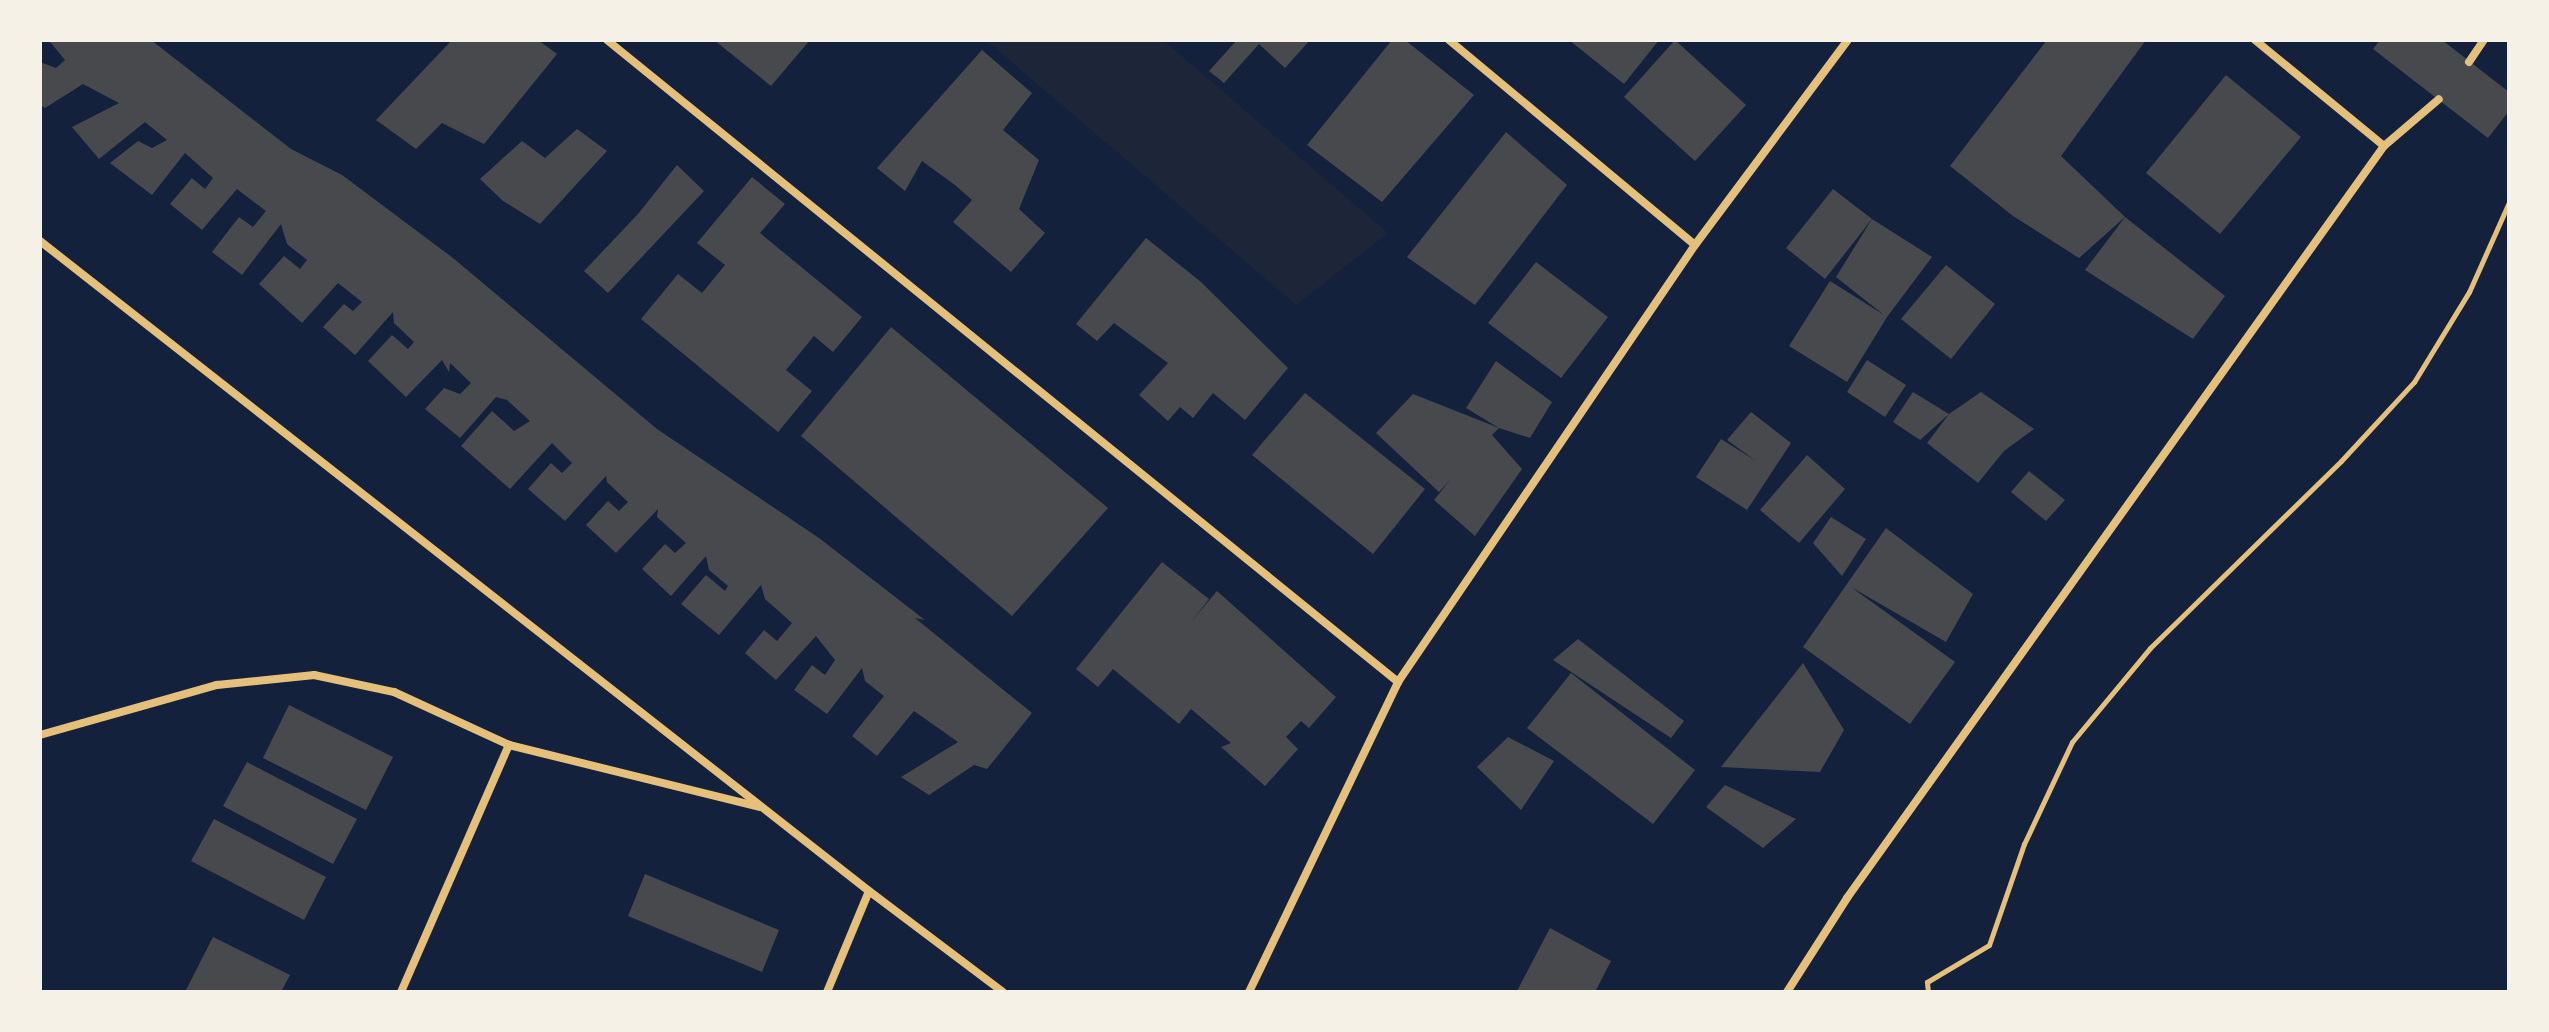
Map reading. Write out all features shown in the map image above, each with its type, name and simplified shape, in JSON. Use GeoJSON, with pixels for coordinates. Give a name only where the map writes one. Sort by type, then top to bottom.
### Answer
{"type":"FeatureCollection","features":[{"type":"Feature","properties":{"kind":"street"},"geometry":{"type":"LineString","coordinates":[[607,40],[1398,682]]}},
{"type":"Feature","properties":{"kind":"street"},"geometry":{"type":"LineString","coordinates":[[1449,40],[1695,245]]}},
{"type":"Feature","properties":{"kind":"street"},"geometry":{"type":"LineString","coordinates":[[1249,992],[1398,682],[1695,245],[1848,40]]}},
{"type":"Feature","properties":{"kind":"street"},"geometry":{"type":"LineString","coordinates":[[2255,40],[2384,146]]}},
{"type":"Feature","properties":{"kind":"street"},"geometry":{"type":"LineString","coordinates":[[2469,62],[2484,40]]}},
{"type":"Feature","properties":{"kind":"street"},"geometry":{"type":"LineString","coordinates":[[1787,992],[1847,898],[2384,146],[2439,99]]}},
{"type":"Feature","properties":{"kind":"street"},"geometry":{"type":"LineString","coordinates":[[40,241],[869,891],[1003,992]]}},
{"type":"Feature","properties":{"kind":"street"},"geometry":{"type":"LineString","coordinates":[[40,735],[217,685],[314,675],[394,692],[509,745],[764,808]]}},
{"type":"Feature","properties":{"kind":"street"},"geometry":{"type":"LineString","coordinates":[[401,992],[509,745]]}},
{"type":"Feature","properties":{"kind":"street"},"geometry":{"type":"LineString","coordinates":[[827,992],[869,891]]}},
{"type":"Feature","properties":{"kind":"path"},"geometry":{"type":"LineString","coordinates":[[1928,992],[1927,982],[1989,945],[2024,844],[2072,742],[2150,648],[2330,472],[2414,382],[2469,292],[2509,202]]}},
{"type":"Feature","properties":{"kind":"shaded area"},"geometry":{"type":"Polygon","coordinates":[[[986,40],[1163,40],[1388,233],[1296,305],[986,40]]]}},
{"type":"Feature","properties":{"kind":"building"},"geometry":{"type":"Polygon","coordinates":[[[43,40],[151,40],[291,149],[342,175],[453,258],[657,429],[819,538],[925,620],[915,618],[1032,713],[987,769],[974,765],[929,795],[901,777],[958,742],[914,711],[877,756],[852,736],[884,696],[865,681],[862,668],[827,714],[794,690],[812,665],[825,675],[835,660],[816,636],[776,680],[745,653],[764,630],[777,641],[792,623],[765,599],[761,585],[719,635],[681,604],[706,575],[725,591],[728,586],[709,570],[706,556],[671,596],[642,569],[665,544],[675,553],[686,543],[657,517],[658,509],[616,553],[586,525],[608,501],[619,511],[628,502],[607,482],[606,476],[565,521],[528,489],[551,463],[562,473],[572,463],[552,443],[510,489],[461,446],[492,411],[514,431],[530,421],[507,400],[496,397],[460,438],[425,409],[444,388],[460,394],[471,383],[450,363],[449,372],[442,360],[406,397],[368,361],[392,335],[408,349],[414,342],[394,323],[393,312],[355,355],[323,327],[344,304],[353,311],[362,302],[338,283],[302,323],[259,284],[284,256],[300,269],[307,260],[287,244],[281,224],[242,275],[212,252],[239,217],[253,227],[266,211],[237,189],[202,230],[170,204],[192,178],[205,189],[213,178],[185,153],[152,195],[110,163],[138,141],[152,148],[167,140],[145,122],[99,159],[72,127],[119,103],[83,84],[45,108],[40,105],[40,62],[56,68],[65,60],[51,43],[43,40]]]}},
{"type":"Feature","properties":{"kind":"building"},"geometry":{"type":"Polygon","coordinates":[[[452,40],[538,40],[557,54],[484,144],[442,123],[416,149],[376,120],[452,40]]]}},
{"type":"Feature","properties":{"kind":"building"},"geometry":{"type":"Polygon","coordinates":[[[714,40],[810,40],[771,86],[714,40]]]}},
{"type":"Feature","properties":{"kind":"building"},"geometry":{"type":"Polygon","coordinates":[[[1237,40],[1310,40],[1285,68],[1259,44],[1224,83],[1209,71],[1237,40]]]}},
{"type":"Feature","properties":{"kind":"building"},"geometry":{"type":"Polygon","coordinates":[[[1392,40],[1405,40],[1474,95],[1382,202],[1307,145],[1392,40]]]}},
{"type":"Feature","properties":{"kind":"building"},"geometry":{"type":"Polygon","coordinates":[[[1569,40],[1659,40],[1624,84],[1569,40]]]}},
{"type":"Feature","properties":{"kind":"building"},"geometry":{"type":"Polygon","coordinates":[[[1675,40],[1746,105],[1695,161],[1624,97],[1675,40]]]}},
{"type":"Feature","properties":{"kind":"building"},"geometry":{"type":"Polygon","coordinates":[[[2047,40],[2146,40],[2061,156],[2125,217],[2079,258],[2013,216],[1950,166],[2047,40]]]}},
{"type":"Feature","properties":{"kind":"building"},"geometry":{"type":"Polygon","coordinates":[[[2380,40],[2442,40],[2509,92],[2509,111],[2488,138],[2373,49],[2380,40]]]}},
{"type":"Feature","properties":{"kind":"building"},"geometry":{"type":"Polygon","coordinates":[[[982,50],[1032,93],[1003,130],[1039,160],[1019,209],[1045,233],[1011,272],[953,222],[972,200],[955,185],[922,161],[905,191],[877,168],[982,50]]]}},
{"type":"Feature","properties":{"kind":"building"},"geometry":{"type":"Polygon","coordinates":[[[2226,75],[2301,137],[2220,234],[2146,173],[2226,75]]]}},
{"type":"Feature","properties":{"kind":"building"},"geometry":{"type":"Polygon","coordinates":[[[577,129],[607,151],[540,224],[503,201],[480,179],[522,141],[545,158],[577,129]]]}},
{"type":"Feature","properties":{"kind":"building"},"geometry":{"type":"Polygon","coordinates":[[[1506,132],[1567,185],[1475,305],[1407,257],[1506,132]]]}},
{"type":"Feature","properties":{"kind":"building"},"geometry":{"type":"Polygon","coordinates":[[[677,165],[704,191],[608,293],[584,271],[638,214],[677,165]]]}},
{"type":"Feature","properties":{"kind":"building"},"geometry":{"type":"Polygon","coordinates":[[[752,177],[785,204],[760,233],[862,317],[833,352],[814,336],[786,370],[812,391],[778,432],[641,319],[678,274],[702,293],[725,265],[697,243],[752,177]]]}},
{"type":"Feature","properties":{"kind":"building"},"geometry":{"type":"Polygon","coordinates":[[[1833,189],[1872,219],[1825,279],[1786,248],[1833,189]]]}},
{"type":"Feature","properties":{"kind":"building"},"geometry":{"type":"Polygon","coordinates":[[[2125,217],[2225,296],[2193,339],[2085,270],[2125,217]]]}},
{"type":"Feature","properties":{"kind":"building"},"geometry":{"type":"Polygon","coordinates":[[[1872,219],[1932,257],[1887,317],[1847,382],[1789,346],[1830,281],[1884,315],[1836,277],[1872,219]]]}},
{"type":"Feature","properties":{"kind":"building"},"geometry":{"type":"Polygon","coordinates":[[[1146,238],[1201,282],[1288,368],[1245,420],[1213,393],[1193,418],[1180,407],[1168,421],[1139,395],[1168,363],[1114,323],[1097,341],[1076,324],[1146,238]]]}},
{"type":"Feature","properties":{"kind":"building"},"geometry":{"type":"Polygon","coordinates":[[[1536,262],[1608,317],[1561,378],[1488,323],[1536,262]]]}},
{"type":"Feature","properties":{"kind":"building"},"geometry":{"type":"Polygon","coordinates":[[[1946,265],[1995,304],[1951,359],[1901,319],[1946,265]]]}},
{"type":"Feature","properties":{"kind":"building"},"geometry":{"type":"Polygon","coordinates":[[[891,327],[1108,508],[1012,616],[801,436],[891,327]]]}},
{"type":"Feature","properties":{"kind":"building"},"geometry":{"type":"Polygon","coordinates":[[[1867,360],[1906,385],[1885,417],[1847,392],[1867,360]]]}},
{"type":"Feature","properties":{"kind":"building"},"geometry":{"type":"Polygon","coordinates":[[[1496,361],[1552,402],[1530,438],[1499,428],[1466,408],[1496,361]]]}},
{"type":"Feature","properties":{"kind":"building"},"geometry":{"type":"Polygon","coordinates":[[[1913,392],[1949,414],[1920,440],[1893,422],[1913,392]]]}},
{"type":"Feature","properties":{"kind":"building"},"geometry":{"type":"Polygon","coordinates":[[[1981,392],[2034,429],[2004,451],[1978,483],[1927,443],[1949,414],[1981,392]]]}},
{"type":"Feature","properties":{"kind":"building"},"geometry":{"type":"Polygon","coordinates":[[[1305,393],[1425,489],[1373,554],[1252,455],[1305,393]]]}},
{"type":"Feature","properties":{"kind":"building"},"geometry":{"type":"Polygon","coordinates":[[[1413,394],[1499,428],[1492,435],[1522,469],[1475,536],[1434,500],[1451,479],[1439,492],[1376,433],[1413,394]]]}},
{"type":"Feature","properties":{"kind":"building"},"geometry":{"type":"Polygon","coordinates":[[[1751,412],[1791,443],[1747,510],[1696,477],[1721,439],[1756,461],[1727,440],[1751,412]]]}},
{"type":"Feature","properties":{"kind":"building"},"geometry":{"type":"Polygon","coordinates":[[[1807,455],[1845,489],[1799,543],[1760,510],[1807,455]]]}},
{"type":"Feature","properties":{"kind":"building"},"geometry":{"type":"Polygon","coordinates":[[[2029,471],[2065,500],[2046,521],[2011,492],[2029,471]]]}},
{"type":"Feature","properties":{"kind":"building"},"geometry":{"type":"Polygon","coordinates":[[[1831,517],[1866,539],[1842,576],[1813,543],[1831,517]]]}},
{"type":"Feature","properties":{"kind":"building"},"geometry":{"type":"Polygon","coordinates":[[[1886,528],[1973,594],[1946,642],[1851,587],[1955,662],[1910,724],[1803,647],[1886,528]]]}},
{"type":"Feature","properties":{"kind":"building"},"geometry":{"type":"Polygon","coordinates":[[[1162,562],[1209,599],[1191,622],[1217,591],[1336,697],[1309,728],[1301,721],[1286,737],[1298,749],[1265,786],[1221,747],[1231,743],[1191,709],[1179,724],[1113,669],[1098,687],[1076,669],[1162,562]]]}},
{"type":"Feature","properties":{"kind":"building"},"geometry":{"type":"Polygon","coordinates":[[[1578,639],[1684,721],[1671,738],[1553,660],[1578,639]]]}},
{"type":"Feature","properties":{"kind":"building"},"geometry":{"type":"Polygon","coordinates":[[[1803,663],[1844,730],[1820,772],[1721,767],[1803,663]]]}},
{"type":"Feature","properties":{"kind":"building"},"geometry":{"type":"Polygon","coordinates":[[[1571,673],[1695,770],[1653,824],[1527,728],[1571,673]]]}},
{"type":"Feature","properties":{"kind":"building"},"geometry":{"type":"Polygon","coordinates":[[[289,705],[393,757],[366,810],[263,758],[289,705]]]}},
{"type":"Feature","properties":{"kind":"building"},"geometry":{"type":"Polygon","coordinates":[[[1508,737],[1554,761],[1521,810],[1477,767],[1508,737]]]}},
{"type":"Feature","properties":{"kind":"building"},"geometry":{"type":"Polygon","coordinates":[[[247,762],[357,819],[333,864],[223,806],[247,762]]]}},
{"type":"Feature","properties":{"kind":"building"},"geometry":{"type":"Polygon","coordinates":[[[1725,785],[1796,819],[1763,848],[1706,807],[1725,785]]]}},
{"type":"Feature","properties":{"kind":"building"},"geometry":{"type":"Polygon","coordinates":[[[214,819],[326,877],[304,920],[191,861],[214,819]]]}},
{"type":"Feature","properties":{"kind":"building"},"geometry":{"type":"Polygon","coordinates":[[[645,874],[779,930],[762,972],[628,916],[645,874]]]}},
{"type":"Feature","properties":{"kind":"building"},"geometry":{"type":"Polygon","coordinates":[[[1550,928],[1611,961],[1595,992],[1517,991],[1550,928]]]}},
{"type":"Feature","properties":{"kind":"building"},"geometry":{"type":"Polygon","coordinates":[[[213,937],[290,975],[281,992],[185,992],[213,937]]]}}]}
